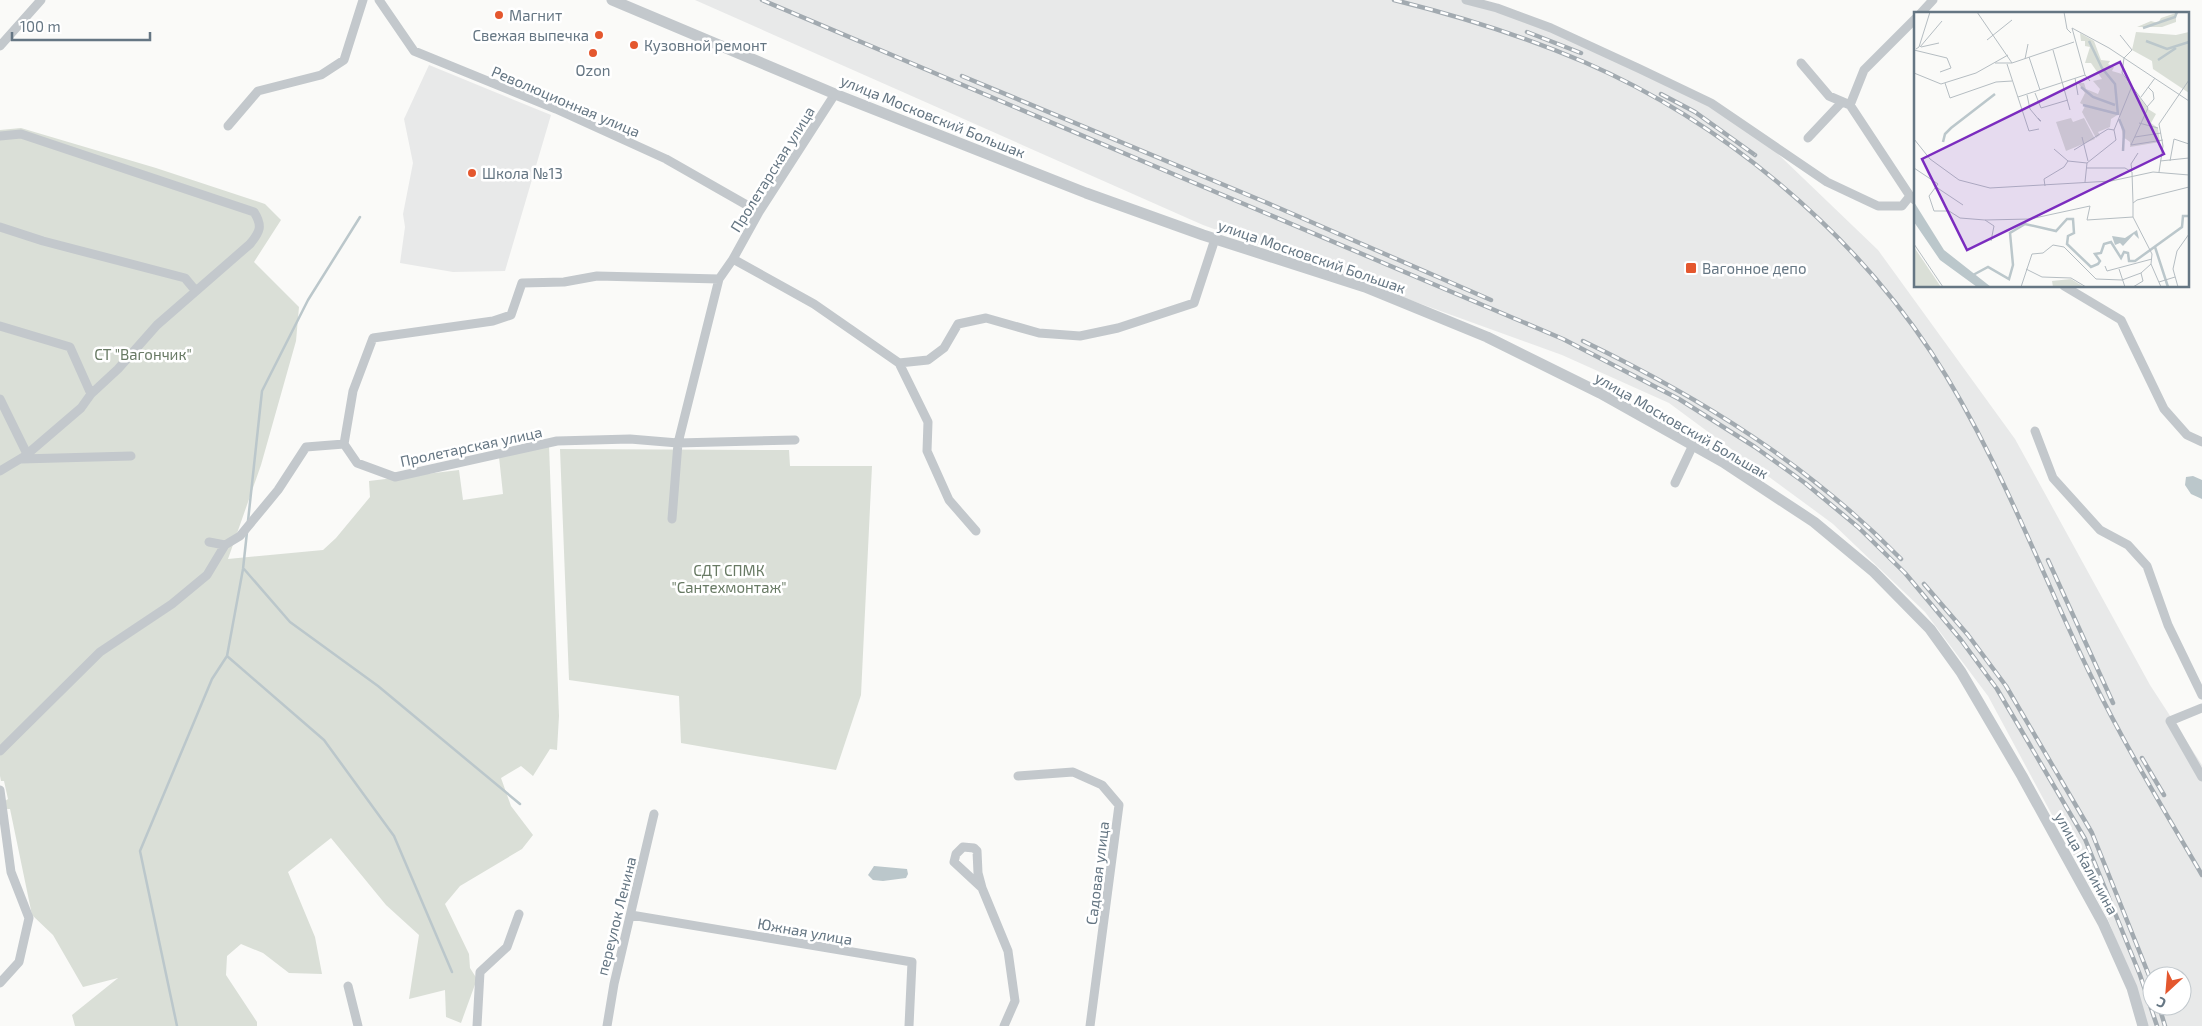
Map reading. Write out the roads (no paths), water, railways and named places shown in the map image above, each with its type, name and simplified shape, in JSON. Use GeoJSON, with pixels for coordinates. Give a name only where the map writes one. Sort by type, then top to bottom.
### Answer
{"type":"FeatureCollection","features":[{"type":"Feature","properties":{"kind":"street"},"geometry":{"type":"LineString","coordinates":[[0,46],[41,0]]}},
{"type":"Feature","properties":{"kind":"street"},"geometry":{"type":"LineString","coordinates":[[228,126],[258,91],[321,75],[344,60],[363,0]]}},
{"type":"Feature","properties":{"kind":"street","name":"Революционная улица"},"geometry":{"type":"LineString","coordinates":[[378,0],[414,51],[556,109],[666,160],[759,212]]}},
{"type":"Feature","properties":{"kind":"street","name":"улица Московский Большак"},"geometry":{"type":"LineString","coordinates":[[612,0],[835,94],[1086,193],[1215,239],[1365,287],[1487,337],[1600,393],[1723,462],[1814,522],[1873,571],[1930,629],[1961,672],[1989,722]]}},
{"type":"Feature","properties":{"kind":"street"},"geometry":{"type":"LineString","coordinates":[[1466,0],[1497,8],[1551,28],[1711,103],[1827,182],[1878,206],[1902,206],[1913,199],[1846,103],[1829,96],[1801,63]]}},
{"type":"Feature","properties":{"kind":"street"},"geometry":{"type":"LineString","coordinates":[[1922,12],[1933,0]]}},
{"type":"Feature","properties":{"kind":"street"},"geometry":{"type":"LineString","coordinates":[[1808,138],[1846,103],[1864,70],[1914,20]]}},
{"type":"Feature","properties":{"kind":"street","name":"Пролетарская улица"},"geometry":{"type":"LineString","coordinates":[[678,443],[719,279],[733,259],[759,212],[835,94]]}},
{"type":"Feature","properties":{"kind":"street"},"geometry":{"type":"LineString","coordinates":[[0,136],[21,134],[254,212],[260,222],[260,232],[209,281],[195,290],[157,325],[118,369],[91,394],[81,408],[24,456],[0,471]]}},
{"type":"Feature","properties":{"kind":"street"},"geometry":{"type":"LineString","coordinates":[[0,227],[43,241],[185,278],[195,290]]}},
{"type":"Feature","properties":{"kind":"street"},"geometry":{"type":"LineString","coordinates":[[899,364],[928,360],[944,348],[958,324],[986,318],[1039,333],[1080,336],[1118,328],[1194,303],[1215,239]]}},
{"type":"Feature","properties":{"kind":"street"},"geometry":{"type":"LineString","coordinates":[[733,259],[814,304],[899,364],[928,422],[927,451],[949,500],[976,531]]}},
{"type":"Feature","properties":{"kind":"street"},"geometry":{"type":"LineString","coordinates":[[0,751],[100,652],[172,604],[207,575],[225,545],[240,536],[278,490],[306,447],[344,444],[353,391],[372,338],[493,321],[511,315],[522,283],[564,282],[597,276],[719,279]]}},
{"type":"Feature","properties":{"kind":"street"},"geometry":{"type":"LineString","coordinates":[[2067,288],[2121,320],[2164,409],[2187,436],[2202,442]]}},
{"type":"Feature","properties":{"kind":"street"},"geometry":{"type":"LineString","coordinates":[[0,326],[70,347],[91,394]]}},
{"type":"Feature","properties":{"kind":"street"},"geometry":{"type":"LineString","coordinates":[[0,399],[24,456]]}},
{"type":"Feature","properties":{"kind":"street"},"geometry":{"type":"LineString","coordinates":[[2035,431],[2053,478],[2100,530],[2128,545],[2147,566],[2168,625],[2202,695]]}},
{"type":"Feature","properties":{"kind":"street","name":"Пролетарская улица"},"geometry":{"type":"LineString","coordinates":[[344,444],[357,463],[396,477],[558,442],[630,439],[678,443],[795,440]]}},
{"type":"Feature","properties":{"kind":"street"},"geometry":{"type":"LineString","coordinates":[[672,519],[678,443]]}},
{"type":"Feature","properties":{"kind":"street"},"geometry":{"type":"LineString","coordinates":[[1675,483],[1693,445]]}},
{"type":"Feature","properties":{"kind":"street"},"geometry":{"type":"LineString","coordinates":[[24,456],[131,456]]}},
{"type":"Feature","properties":{"kind":"street"},"geometry":{"type":"LineString","coordinates":[[208,542],[225,545]]}},
{"type":"Feature","properties":{"kind":"street"},"geometry":{"type":"LineString","coordinates":[[2202,708],[2170,722],[2202,777]]}},
{"type":"Feature","properties":{"kind":"street","name":"улица Калинина"},"geometry":{"type":"LineString","coordinates":[[1989,722],[2022,776],[2103,923],[2132,988],[2142,1026]]}},
{"type":"Feature","properties":{"kind":"street","name":"Садовая улица"},"geometry":{"type":"LineString","coordinates":[[1018,776],[1073,772],[1102,785],[1119,805],[1090,1026]]}},
{"type":"Feature","properties":{"kind":"street"},"geometry":{"type":"LineString","coordinates":[[0,790],[11,872],[29,918],[19,962],[0,984]]}},
{"type":"Feature","properties":{"kind":"street","name":"переулок Ленина"},"geometry":{"type":"LineString","coordinates":[[607,1026],[614,984],[654,814]]}},
{"type":"Feature","properties":{"kind":"street"},"geometry":{"type":"LineString","coordinates":[[982,888],[1008,951],[1015,1001],[1004,1026]]}},
{"type":"Feature","properties":{"kind":"street"},"geometry":{"type":"LineString","coordinates":[[477,1026],[480,972],[507,947],[520,914]]}},
{"type":"Feature","properties":{"kind":"street","name":"Южная улица"},"geometry":{"type":"LineString","coordinates":[[631,915],[912,962],[909,1026]]}},
{"type":"Feature","properties":{"kind":"street"},"geometry":{"type":"LineString","coordinates":[[348,986],[358,1026]]}},
{"type":"Feature","properties":{"kind":"waterway"},"geometry":{"type":"LineString","coordinates":[[248,521],[262,391],[308,300],[360,217]]}},
{"type":"Feature","properties":{"kind":"waterway"},"geometry":{"type":"LineString","coordinates":[[177,1026],[140,851],[212,679],[227,656],[243,569],[247,532]]}},
{"type":"Feature","properties":{"kind":"waterway"},"geometry":{"type":"LineString","coordinates":[[244,569],[290,622],[378,686],[520,804]]}},
{"type":"Feature","properties":{"kind":"waterway"},"geometry":{"type":"LineString","coordinates":[[227,656],[324,740],[394,836],[452,972]]}},
{"type":"Feature","properties":{"kind":"railway"},"geometry":{"type":"LineString","coordinates":[[762,0],[1563,339],[1679,399],[1755,447],[1805,483],[1858,527],[1905,573],[1961,640],[1997,689],[2085,839],[2140,975],[2157,1026]]}},
{"type":"Feature","properties":{"kind":"railway"},"geometry":{"type":"LineString","coordinates":[[1394,0],[1514,35],[1584,62],[1635,86],[1684,115],[1732,147],[1778,183],[1821,221],[1861,263],[1898,306],[1931,352],[1955,391],[2017,512],[2092,678],[2145,778],[2202,875]]}},
{"type":"Feature","properties":{"kind":"railway"},"geometry":{"type":"LineString","coordinates":[[1527,32],[1581,53]]}},
{"type":"Feature","properties":{"kind":"railway"},"geometry":{"type":"LineString","coordinates":[[962,76],[1265,202],[1491,300]]}},
{"type":"Feature","properties":{"kind":"railway"},"geometry":{"type":"LineString","coordinates":[[1661,94],[1695,112],[1755,155]]}},
{"type":"Feature","properties":{"kind":"railway"},"geometry":{"type":"LineString","coordinates":[[1583,341],[1627,363],[1711,410],[1791,463],[1829,493],[1901,559]]}},
{"type":"Feature","properties":{"kind":"railway"},"geometry":{"type":"LineString","coordinates":[[2048,560],[2113,703]]}},
{"type":"Feature","properties":{"kind":"railway"},"geometry":{"type":"LineString","coordinates":[[1924,584],[1968,635],[2006,686],[2092,833],[2145,966]]}},
{"type":"Feature","properties":{"kind":"railway"},"geometry":{"type":"LineString","coordinates":[[2142,758],[2164,795]]}},
{"type":"Feature","properties":{"kind":"railway"},"geometry":{"type":"LineString","coordinates":[[2162,1016],[2165,1026]]}},
{"type":"Feature","properties":{"kind":"place","name":"Магнит"},"geometry":{"type":"Point","coordinates":[499,15]}},
{"type":"Feature","properties":{"kind":"place","name":"Свежая выпечка"},"geometry":{"type":"Point","coordinates":[599,35]}},
{"type":"Feature","properties":{"kind":"place","name":"Кузовной ремонт"},"geometry":{"type":"Point","coordinates":[634,45]}},
{"type":"Feature","properties":{"kind":"place","name":"Ozon"},"geometry":{"type":"Point","coordinates":[593,53]}},
{"type":"Feature","properties":{"kind":"place","name":"Школа №13"},"geometry":{"type":"Point","coordinates":[472,173]}},
{"type":"Feature","properties":{"kind":"place","name":"Вагонное депо"},"geometry":{"type":"Point","coordinates":[1691,268]}},
{"type":"Feature","properties":{"kind":"park label","name":"СТ \"Вагончик\""},"geometry":{"type":"Point","coordinates":[143,354]}},
{"type":"Feature","properties":{"kind":"park label","name":"СДТ СПМК \"Сантехмонтаж\""},"geometry":{"type":"Point","coordinates":[729,578]}}]}
